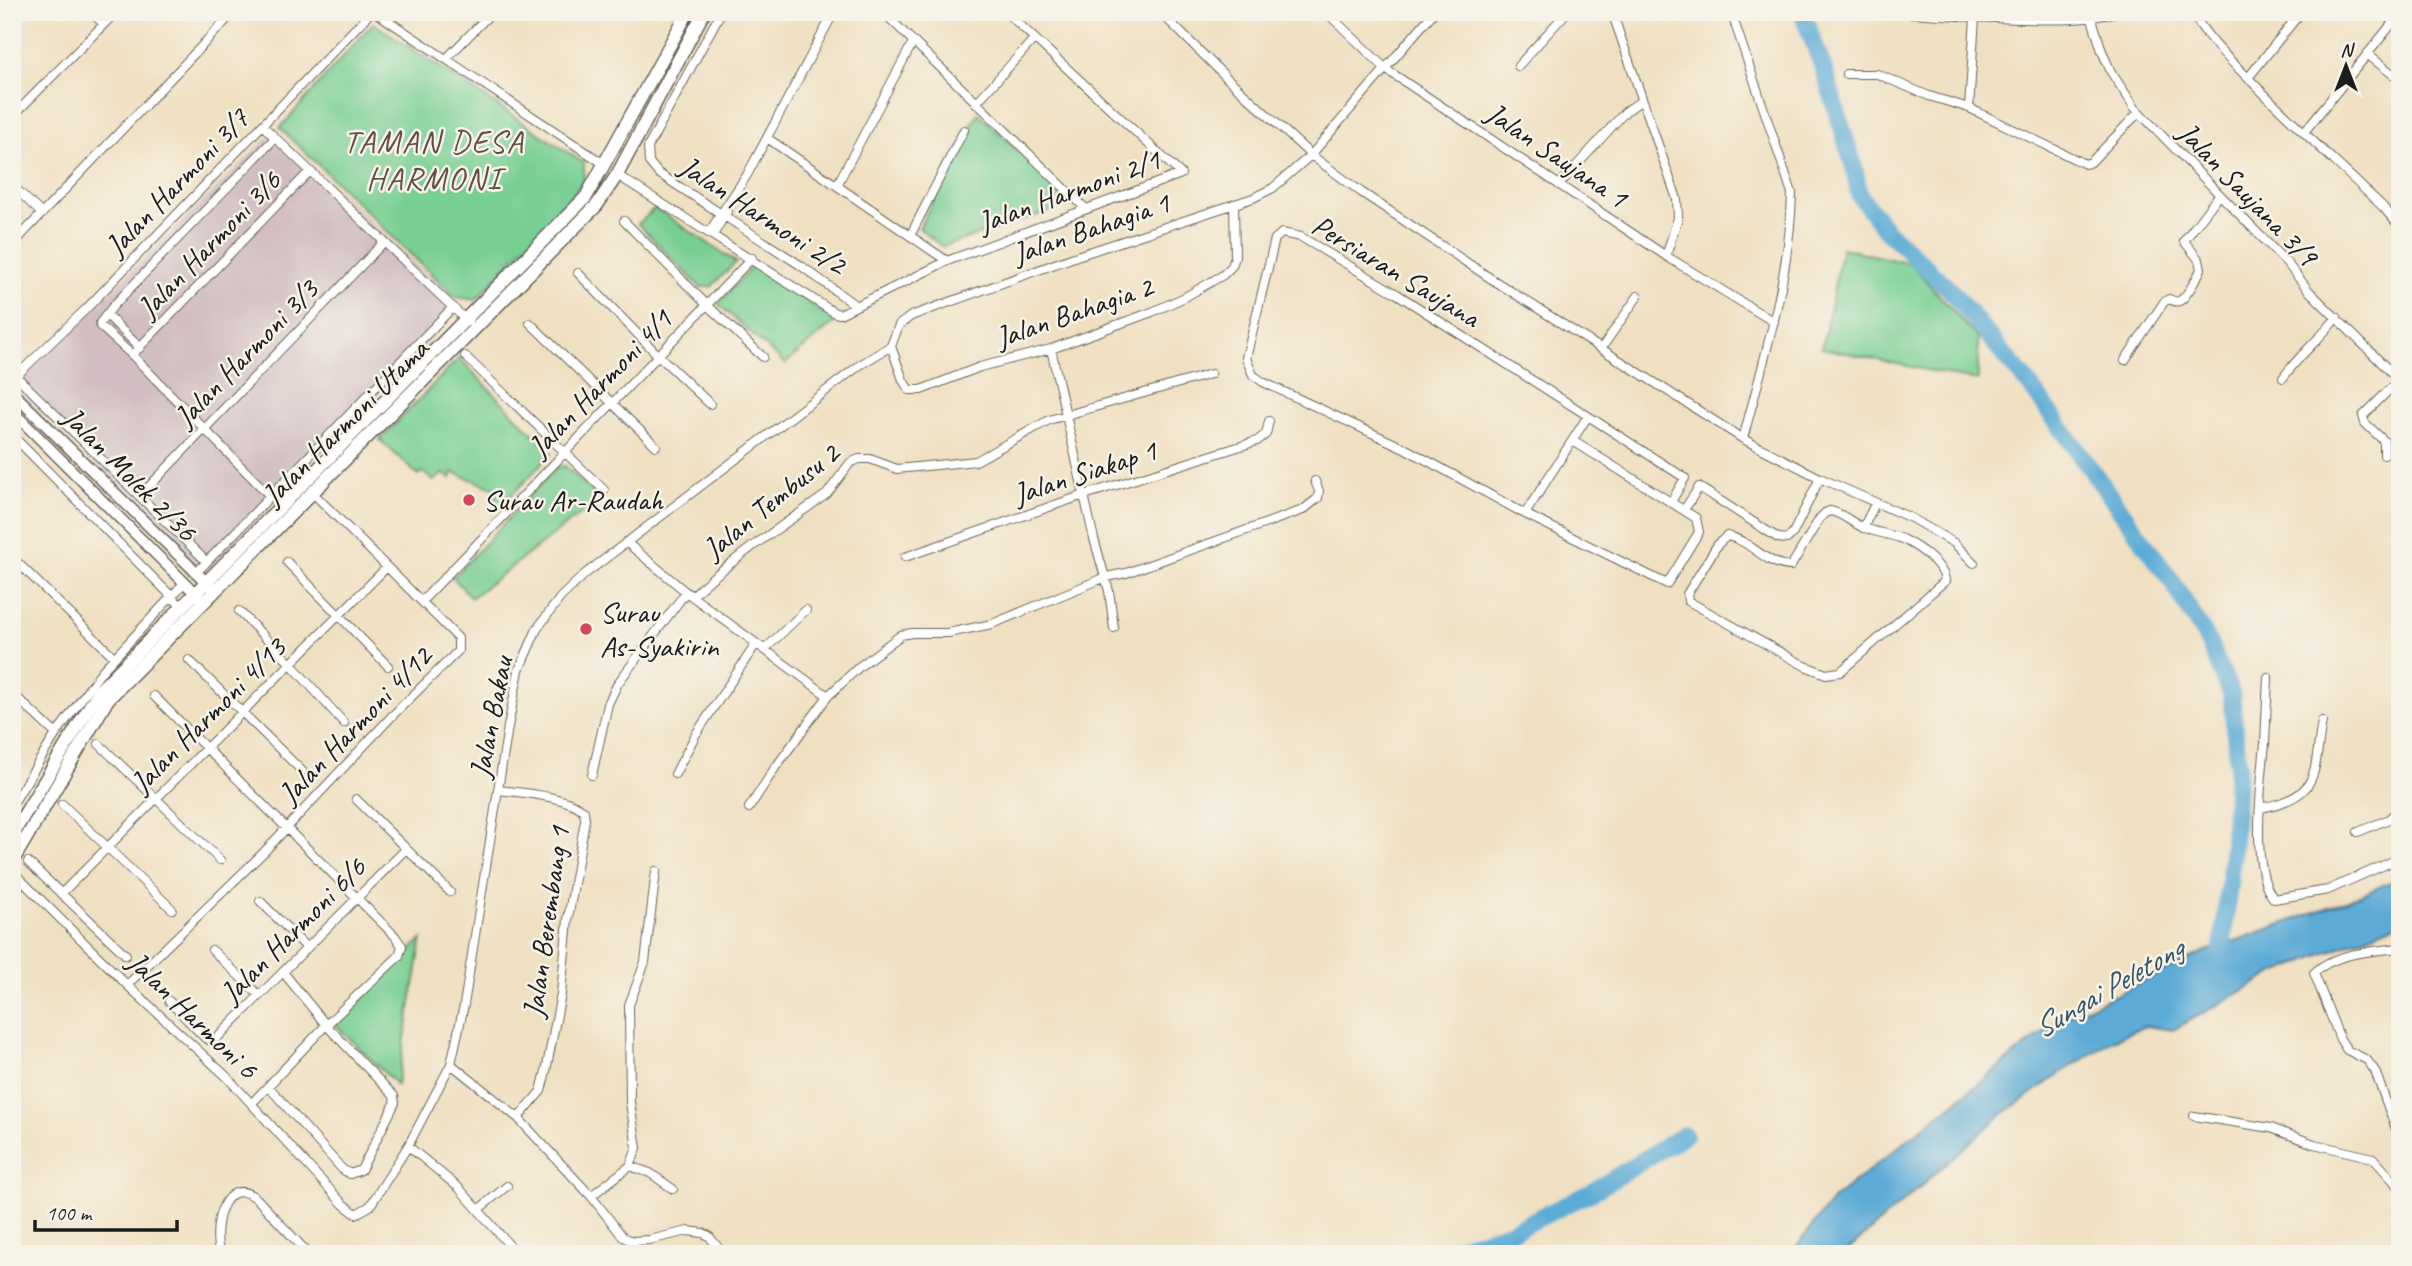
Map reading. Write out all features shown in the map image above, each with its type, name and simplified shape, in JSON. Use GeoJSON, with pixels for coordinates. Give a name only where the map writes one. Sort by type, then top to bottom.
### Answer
{"type":"FeatureCollection","features":[{"type":"Feature","properties":{"kind":"main road","name":"Jalan Harmoni Utama"},"geometry":{"type":"LineString","coordinates":[[210,586],[312,492],[471,325],[586,197],[688,12]]}},
{"type":"Feature","properties":{"kind":"main road","name":"Jalan Harmoni Utama"},"geometry":{"type":"LineString","coordinates":[[12,862],[108,699],[210,586],[471,325],[597,205],[617,175],[704,12]]}},
{"type":"Feature","properties":{"kind":"main road","name":"Jalan Harmoni Utama"},"geometry":{"type":"LineString","coordinates":[[12,835],[99,691],[182,607],[199,598]]}},
{"type":"Feature","properties":{"kind":"street"},"geometry":{"type":"LineString","coordinates":[[91,12],[104,24]]}},
{"type":"Feature","properties":{"kind":"street"},"geometry":{"type":"LineString","coordinates":[[12,117],[116,12]]}},
{"type":"Feature","properties":{"kind":"street"},"geometry":{"type":"LineString","coordinates":[[12,245],[234,12]]}},
{"type":"Feature","properties":{"kind":"street"},"geometry":{"type":"LineString","coordinates":[[373,12],[604,164]]}},
{"type":"Feature","properties":{"kind":"street","name":"Jalan Harmoni 3/7"},"geometry":{"type":"LineString","coordinates":[[14,378],[88,307],[373,12]]}},
{"type":"Feature","properties":{"kind":"street"},"geometry":{"type":"LineString","coordinates":[[446,59],[492,12]]}},
{"type":"Feature","properties":{"kind":"street","name":"Jalan Harmoni 2/2"},"geometry":{"type":"LineString","coordinates":[[721,12],[648,147],[652,168],[724,213],[855,304]]}},
{"type":"Feature","properties":{"kind":"street"},"geometry":{"type":"LineString","coordinates":[[711,233],[767,138],[834,12]]}},
{"type":"Feature","properties":{"kind":"street"},"geometry":{"type":"LineString","coordinates":[[883,12],[1086,209]]}},
{"type":"Feature","properties":{"kind":"street","name":"Jalan Harmoni 2/1"},"geometry":{"type":"LineString","coordinates":[[855,304],[947,261],[1181,174],[1006,12]]}},
{"type":"Feature","properties":{"kind":"street","name":"Persiaran Saujana"},"geometry":{"type":"LineString","coordinates":[[1160,12],[1311,155],[1382,206],[1743,439],[1875,504],[1911,518],[1954,542],[1974,563]]}},
{"type":"Feature","properties":{"kind":"street","name":"Jalan Saujana 1"},"geometry":{"type":"LineString","coordinates":[[1326,12],[1387,70],[1559,185],[1668,249],[1768,319]]}},
{"type":"Feature","properties":{"kind":"street","name":"Jalan Bahagia 1"},"geometry":{"type":"LineString","coordinates":[[891,345],[899,325],[911,316],[1253,198],[1273,188],[1311,155],[1387,70],[1434,12]]}},
{"type":"Feature","properties":{"kind":"street"},"geometry":{"type":"LineString","coordinates":[[1518,66],[1567,12]]}},
{"type":"Feature","properties":{"kind":"street"},"geometry":{"type":"LineString","coordinates":[[1612,12],[1679,210],[1668,249]]}},
{"type":"Feature","properties":{"kind":"street"},"geometry":{"type":"LineString","coordinates":[[1733,12],[1792,193],[1790,227],[1743,439]]}},
{"type":"Feature","properties":{"kind":"street"},"geometry":{"type":"LineString","coordinates":[[1898,12],[1975,18],[2092,19],[2116,12]]}},
{"type":"Feature","properties":{"kind":"street"},"geometry":{"type":"LineString","coordinates":[[2192,12],[2220,49],[2248,78],[2383,207],[2400,227]]}},
{"type":"Feature","properties":{"kind":"street"},"geometry":{"type":"LineString","coordinates":[[2248,78],[2301,12]]}},
{"type":"Feature","properties":{"kind":"street"},"geometry":{"type":"LineString","coordinates":[[2304,132],[2400,14]]}},
{"type":"Feature","properties":{"kind":"street"},"geometry":{"type":"LineString","coordinates":[[1969,108],[1975,18]]}},
{"type":"Feature","properties":{"kind":"street","name":"Jalan Saujana 3/9"},"geometry":{"type":"LineString","coordinates":[[2092,19],[2111,72],[2139,112],[2286,262],[2309,291],[2399,381]]}},
{"type":"Feature","properties":{"kind":"street"},"geometry":{"type":"LineString","coordinates":[[976,103],[1034,39]]}},
{"type":"Feature","properties":{"kind":"street"},"geometry":{"type":"LineString","coordinates":[[836,185],[914,42]]}},
{"type":"Feature","properties":{"kind":"street"},"geometry":{"type":"LineString","coordinates":[[2367,54],[2400,80]]}},
{"type":"Feature","properties":{"kind":"street"},"geometry":{"type":"LineString","coordinates":[[1846,74],[1877,74],[1929,96],[1969,108],[2085,164],[2091,162],[2139,112]]}},
{"type":"Feature","properties":{"kind":"street"},"geometry":{"type":"LineString","coordinates":[[1559,185],[1625,112],[1642,100]]}},
{"type":"Feature","properties":{"kind":"street"},"geometry":{"type":"LineString","coordinates":[[263,126],[471,325]]}},
{"type":"Feature","properties":{"kind":"street"},"geometry":{"type":"LineString","coordinates":[[911,236],[964,130]]}},
{"type":"Feature","properties":{"kind":"street","name":"Jalan Harmoni 3/6"},"geometry":{"type":"LineString","coordinates":[[140,348],[106,314],[275,138]]}},
{"type":"Feature","properties":{"kind":"street"},"geometry":{"type":"LineString","coordinates":[[767,138],[947,261]]}},
{"type":"Feature","properties":{"kind":"street","name":"Jalan Harmoni 3/6"},"geometry":{"type":"LineString","coordinates":[[132,355],[310,171]]}},
{"type":"Feature","properties":{"kind":"street"},"geometry":{"type":"LineString","coordinates":[[617,175],[835,313],[840,314],[855,304]]}},
{"type":"Feature","properties":{"kind":"street"},"geometry":{"type":"LineString","coordinates":[[12,185],[42,214]]}},
{"type":"Feature","properties":{"kind":"street"},"geometry":{"type":"LineString","coordinates":[[2125,360],[2164,302],[2169,299],[2176,302],[2181,300],[2201,269],[2199,260],[2185,241],[2219,195]]}},
{"type":"Feature","properties":{"kind":"street","name":"Jalan Bahagia 2"},"geometry":{"type":"LineString","coordinates":[[891,345],[909,390],[921,390],[980,367],[1051,349],[1174,302],[1229,270],[1235,257],[1234,204]]}},
{"type":"Feature","properties":{"kind":"street"},"geometry":{"type":"LineString","coordinates":[[624,221],[707,306],[763,358]]}},
{"type":"Feature","properties":{"kind":"street","name":"Persiaran Saujana"},"geometry":{"type":"LineString","coordinates":[[1671,502],[1685,478],[1301,237],[1282,233],[1275,239],[1246,358],[1253,375],[1263,382],[1406,449],[1525,514],[1667,584],[1699,532],[1696,518],[1685,510]]}},
{"type":"Feature","properties":{"kind":"street","name":"Jalan Harmoni 3/3"},"geometry":{"type":"LineString","coordinates":[[140,496],[384,242]]}},
{"type":"Feature","properties":{"kind":"street","name":"Jalan Harmoni 4/1"},"geometry":{"type":"LineString","coordinates":[[422,600],[751,258]]}},
{"type":"Feature","properties":{"kind":"street"},"geometry":{"type":"LineString","coordinates":[[578,273],[710,404]]}},
{"type":"Feature","properties":{"kind":"street"},"geometry":{"type":"LineString","coordinates":[[1601,349],[1638,296]]}},
{"type":"Feature","properties":{"kind":"street"},"geometry":{"type":"LineString","coordinates":[[195,572],[453,307]]}},
{"type":"Feature","properties":{"kind":"street"},"geometry":{"type":"LineString","coordinates":[[106,314],[100,326],[132,355],[269,495]]}},
{"type":"Feature","properties":{"kind":"street"},"geometry":{"type":"LineString","coordinates":[[2283,378],[2297,358],[2337,317]]}},
{"type":"Feature","properties":{"kind":"street"},"geometry":{"type":"LineString","coordinates":[[530,323],[656,446]]}},
{"type":"Feature","properties":{"kind":"street","name":"Jalan Bakau"},"geometry":{"type":"LineString","coordinates":[[337,1199],[356,1214],[370,1206],[408,1146],[451,1064],[464,1005],[519,670],[537,629],[560,598],[626,542],[860,365],[891,345]]}},
{"type":"Feature","properties":{"kind":"street"},"geometry":{"type":"LineString","coordinates":[[1051,349],[1084,495],[1098,580],[1114,628]]}},
{"type":"Feature","properties":{"kind":"street"},"geometry":{"type":"LineString","coordinates":[[465,356],[604,490]]}},
{"type":"Feature","properties":{"kind":"street"},"geometry":{"type":"LineString","coordinates":[[1066,415],[1211,374]]}},
{"type":"Feature","properties":{"kind":"street"},"geometry":{"type":"LineString","coordinates":[[14,378],[206,561]]}},
{"type":"Feature","properties":{"kind":"street"},"geometry":{"type":"LineString","coordinates":[[2384,455],[2384,441],[2367,425],[2363,416],[2399,381]]}},
{"type":"Feature","properties":{"kind":"street","name":"Jalan Molek 2/36"},"geometry":{"type":"LineString","coordinates":[[12,392],[210,586]]}},
{"type":"Feature","properties":{"kind":"street","name":"Jalan Molek 2/36"},"geometry":{"type":"LineString","coordinates":[[12,411],[199,598]]}},
{"type":"Feature","properties":{"kind":"street","name":"Jalan Tembusu 2"},"geometry":{"type":"LineString","coordinates":[[686,595],[827,494],[850,463],[859,459],[870,459],[897,469],[976,461],[1036,427],[1066,415]]}},
{"type":"Feature","properties":{"kind":"street"},"geometry":{"type":"LineString","coordinates":[[1525,514],[1588,416]]}},
{"type":"Feature","properties":{"kind":"street","name":"Jalan Siakap 1"},"geometry":{"type":"LineString","coordinates":[[905,557],[1084,495],[1257,441],[1265,434],[1269,421]]}},
{"type":"Feature","properties":{"kind":"street"},"geometry":{"type":"LineString","coordinates":[[12,435],[182,607]]}},
{"type":"Feature","properties":{"kind":"street"},"geometry":{"type":"LineString","coordinates":[[1573,441],[1685,510],[1699,487],[1778,538],[1787,539],[1793,533],[1820,478]]}},
{"type":"Feature","properties":{"kind":"street"},"geometry":{"type":"LineString","coordinates":[[749,807],[823,702],[860,666],[901,635],[948,633],[992,624],[1098,580],[1126,573],[1303,510],[1318,498],[1319,491],[1315,481]]}},
{"type":"Feature","properties":{"kind":"street","name":"Jalan Harmoni 4/12"},"geometry":{"type":"LineString","coordinates":[[127,985],[288,828],[393,715],[458,651],[458,638],[312,492]]}},
{"type":"Feature","properties":{"kind":"street"},"geometry":{"type":"LineString","coordinates":[[1863,528],[1875,504]]}},
{"type":"Feature","properties":{"kind":"street"},"geometry":{"type":"LineString","coordinates":[[1838,512],[1863,528],[1912,544],[1940,567],[1945,574],[1945,580],[1840,672],[1826,674],[1805,666],[1688,601],[1686,594],[1718,544],[1727,536],[1736,538],[1780,566],[1791,566],[1825,513],[1838,512]]}},
{"type":"Feature","properties":{"kind":"street"},"geometry":{"type":"LineString","coordinates":[[626,542],[686,595],[753,647],[764,650],[823,702]]}},
{"type":"Feature","properties":{"kind":"street"},"geometry":{"type":"LineString","coordinates":[[12,557],[114,657]]}},
{"type":"Feature","properties":{"kind":"street"},"geometry":{"type":"LineString","coordinates":[[287,562],[388,666]]}},
{"type":"Feature","properties":{"kind":"street","name":"Jalan Harmoni 4/13"},"geometry":{"type":"LineString","coordinates":[[61,894],[387,567]]}},
{"type":"Feature","properties":{"kind":"street"},"geometry":{"type":"LineString","coordinates":[[12,805],[56,734],[114,657],[184,583]]}},
{"type":"Feature","properties":{"kind":"street"},"geometry":{"type":"LineString","coordinates":[[592,775],[608,704],[613,694],[686,595]]}},
{"type":"Feature","properties":{"kind":"street"},"geometry":{"type":"LineString","coordinates":[[764,650],[806,610]]}},
{"type":"Feature","properties":{"kind":"street"},"geometry":{"type":"LineString","coordinates":[[239,611],[344,723]]}},
{"type":"Feature","properties":{"kind":"street"},"geometry":{"type":"LineString","coordinates":[[675,774],[696,734],[753,647]]}},
{"type":"Feature","properties":{"kind":"street"},"geometry":{"type":"LineString","coordinates":[[190,660],[302,771]]}},
{"type":"Feature","properties":{"kind":"street"},"geometry":{"type":"LineString","coordinates":[[2268,677],[2258,841],[2265,883],[2274,899],[2328,890],[2400,858]]}},
{"type":"Feature","properties":{"kind":"street"},"geometry":{"type":"LineString","coordinates":[[12,693],[56,734]]}},
{"type":"Feature","properties":{"kind":"street"},"geometry":{"type":"LineString","coordinates":[[154,696],[288,828],[402,946],[399,956],[326,1025],[251,1103]]}},
{"type":"Feature","properties":{"kind":"street"},"geometry":{"type":"LineString","coordinates":[[2260,808],[2293,800],[2305,791],[2312,776],[2322,721]]}},
{"type":"Feature","properties":{"kind":"street"},"geometry":{"type":"LineString","coordinates":[[99,744],[220,860]]}},
{"type":"Feature","properties":{"kind":"street","name":"Jalan Berembang 1"},"geometry":{"type":"LineString","coordinates":[[499,787],[576,805],[584,811],[585,820],[568,919],[561,994],[546,1071],[541,1091],[518,1118]]}},
{"type":"Feature","properties":{"kind":"street"},"geometry":{"type":"LineString","coordinates":[[356,799],[450,892]]}},
{"type":"Feature","properties":{"kind":"street"},"geometry":{"type":"LineString","coordinates":[[62,804],[172,909]]}},
{"type":"Feature","properties":{"kind":"street"},"geometry":{"type":"LineString","coordinates":[[2358,832],[2389,819],[2400,808]]}},
{"type":"Feature","properties":{"kind":"street","name":"Jalan Harmoni 6/6"},"geometry":{"type":"LineString","coordinates":[[169,1001],[205,1038],[211,1041],[217,1038],[406,849]]}},
{"type":"Feature","properties":{"kind":"street"},"geometry":{"type":"LineString","coordinates":[[28,862],[126,955]]}},
{"type":"Feature","properties":{"kind":"street","name":"Jalan Harmoni 6"},"geometry":{"type":"LineString","coordinates":[[12,871],[127,985],[213,1063],[337,1199]]}},
{"type":"Feature","properties":{"kind":"street"},"geometry":{"type":"LineString","coordinates":[[591,1196],[630,1166],[636,1148],[630,1102],[629,1005],[645,962],[656,871]]}},
{"type":"Feature","properties":{"kind":"street"},"geometry":{"type":"LineString","coordinates":[[260,901],[307,948]]}},
{"type":"Feature","properties":{"kind":"street"},"geometry":{"type":"LineString","coordinates":[[2400,948],[2343,957],[2314,973],[2347,1051],[2361,1056],[2375,1071],[2400,1140]]}},
{"type":"Feature","properties":{"kind":"street"},"geometry":{"type":"LineString","coordinates":[[212,950],[259,995]]}},
{"type":"Feature","properties":{"kind":"street"},"geometry":{"type":"LineString","coordinates":[[268,1086],[342,1169],[351,1174],[361,1170],[395,1103],[394,1096],[326,1025],[283,972]]}},
{"type":"Feature","properties":{"kind":"street"},"geometry":{"type":"LineString","coordinates":[[451,1064],[518,1118],[591,1196],[622,1237],[632,1241],[688,1231],[702,1233],[709,1236],[723,1254]]}},
{"type":"Feature","properties":{"kind":"street"},"geometry":{"type":"LineString","coordinates":[[2194,1116],[2271,1128],[2314,1144],[2373,1158],[2400,1188]]}},
{"type":"Feature","properties":{"kind":"street"},"geometry":{"type":"LineString","coordinates":[[408,1146],[459,1188],[517,1254]]}},
{"type":"Feature","properties":{"kind":"street"},"geometry":{"type":"LineString","coordinates":[[630,1166],[650,1173],[673,1189]]}},
{"type":"Feature","properties":{"kind":"street"},"geometry":{"type":"LineString","coordinates":[[479,1209],[507,1186]]}},
{"type":"Feature","properties":{"kind":"street"},"geometry":{"type":"LineString","coordinates":[[220,1254],[216,1242],[219,1214],[230,1197],[243,1192],[250,1193],[257,1199],[305,1250]]}},
{"type":"Feature","properties":{"kind":"shaded area"},"geometry":{"type":"Polygon","coordinates":[[[275,131],[461,308],[205,574],[14,386],[275,131]]]}},
{"type":"Feature","properties":{"kind":"green space"},"geometry":{"type":"Polygon","coordinates":[[[373,23],[584,163],[584,182],[476,300],[455,297],[280,128],[373,23]]]}},
{"type":"Feature","properties":{"kind":"green space"},"geometry":{"type":"Polygon","coordinates":[[[978,113],[1074,203],[942,247],[919,228],[978,113]]]}},
{"type":"Feature","properties":{"kind":"green space"},"geometry":{"type":"Polygon","coordinates":[[[655,208],[736,262],[711,287],[700,287],[638,224],[655,208]]]}},
{"type":"Feature","properties":{"kind":"green space"},"geometry":{"type":"Polygon","coordinates":[[[1842,248],[1911,264],[1978,339],[1978,381],[1822,348],[1842,248]]]}},
{"type":"Feature","properties":{"kind":"green space"},"geometry":{"type":"Polygon","coordinates":[[[754,264],[836,321],[785,364],[718,304],[754,264]]]}},
{"type":"Feature","properties":{"kind":"green space"},"geometry":{"type":"Polygon","coordinates":[[[459,358],[552,453],[499,508],[493,503],[498,490],[453,472],[451,478],[443,474],[433,481],[423,472],[418,475],[380,440],[459,358]]]}},
{"type":"Feature","properties":{"kind":"green space"},"geometry":{"type":"Polygon","coordinates":[[[565,466],[600,499],[471,598],[453,577],[557,467],[565,466]]]}},
{"type":"Feature","properties":{"kind":"green space"},"geometry":{"type":"Polygon","coordinates":[[[422,939],[397,1085],[335,1024],[422,939]]]}},
{"type":"Feature","properties":{"kind":"water"},"geometry":{"type":"Polygon","coordinates":[[[2400,878],[2400,923],[2273,974],[2173,1030],[2145,1026],[2113,1040],[2000,1116],[1844,1254],[1791,1254],[1833,1199],[2060,1019],[2201,953],[2346,901],[2400,878]]]}},
{"type":"Feature","properties":{"kind":"waterway"},"geometry":{"type":"LineString","coordinates":[[1802,12],[1824,70],[1854,167],[1859,195],[1886,230],[1950,290],[2032,388],[2172,581],[2207,639],[2231,693],[2238,766],[2221,959]]}},
{"type":"Feature","properties":{"kind":"waterway"},"geometry":{"type":"LineString","coordinates":[[1436,1254],[1510,1232],[1592,1192],[1684,1135]]}},
{"type":"Feature","properties":{"kind":"place","name":"Surau Ar-Raudah"},"geometry":{"type":"Point","coordinates":[469,500]}},
{"type":"Feature","properties":{"kind":"place","name":"Surau As-Syakirin"},"geometry":{"type":"Point","coordinates":[586,629]}},
{"type":"Feature","properties":{"kind":"district","name":"TAMAN DESA HARMONI"},"geometry":{"type":"Point","coordinates":[434,160]}},
{"type":"Feature","properties":{"kind":"water label","name":"Sungai Peletong"},"geometry":{"type":"Point","coordinates":[2108,988]}}]}
